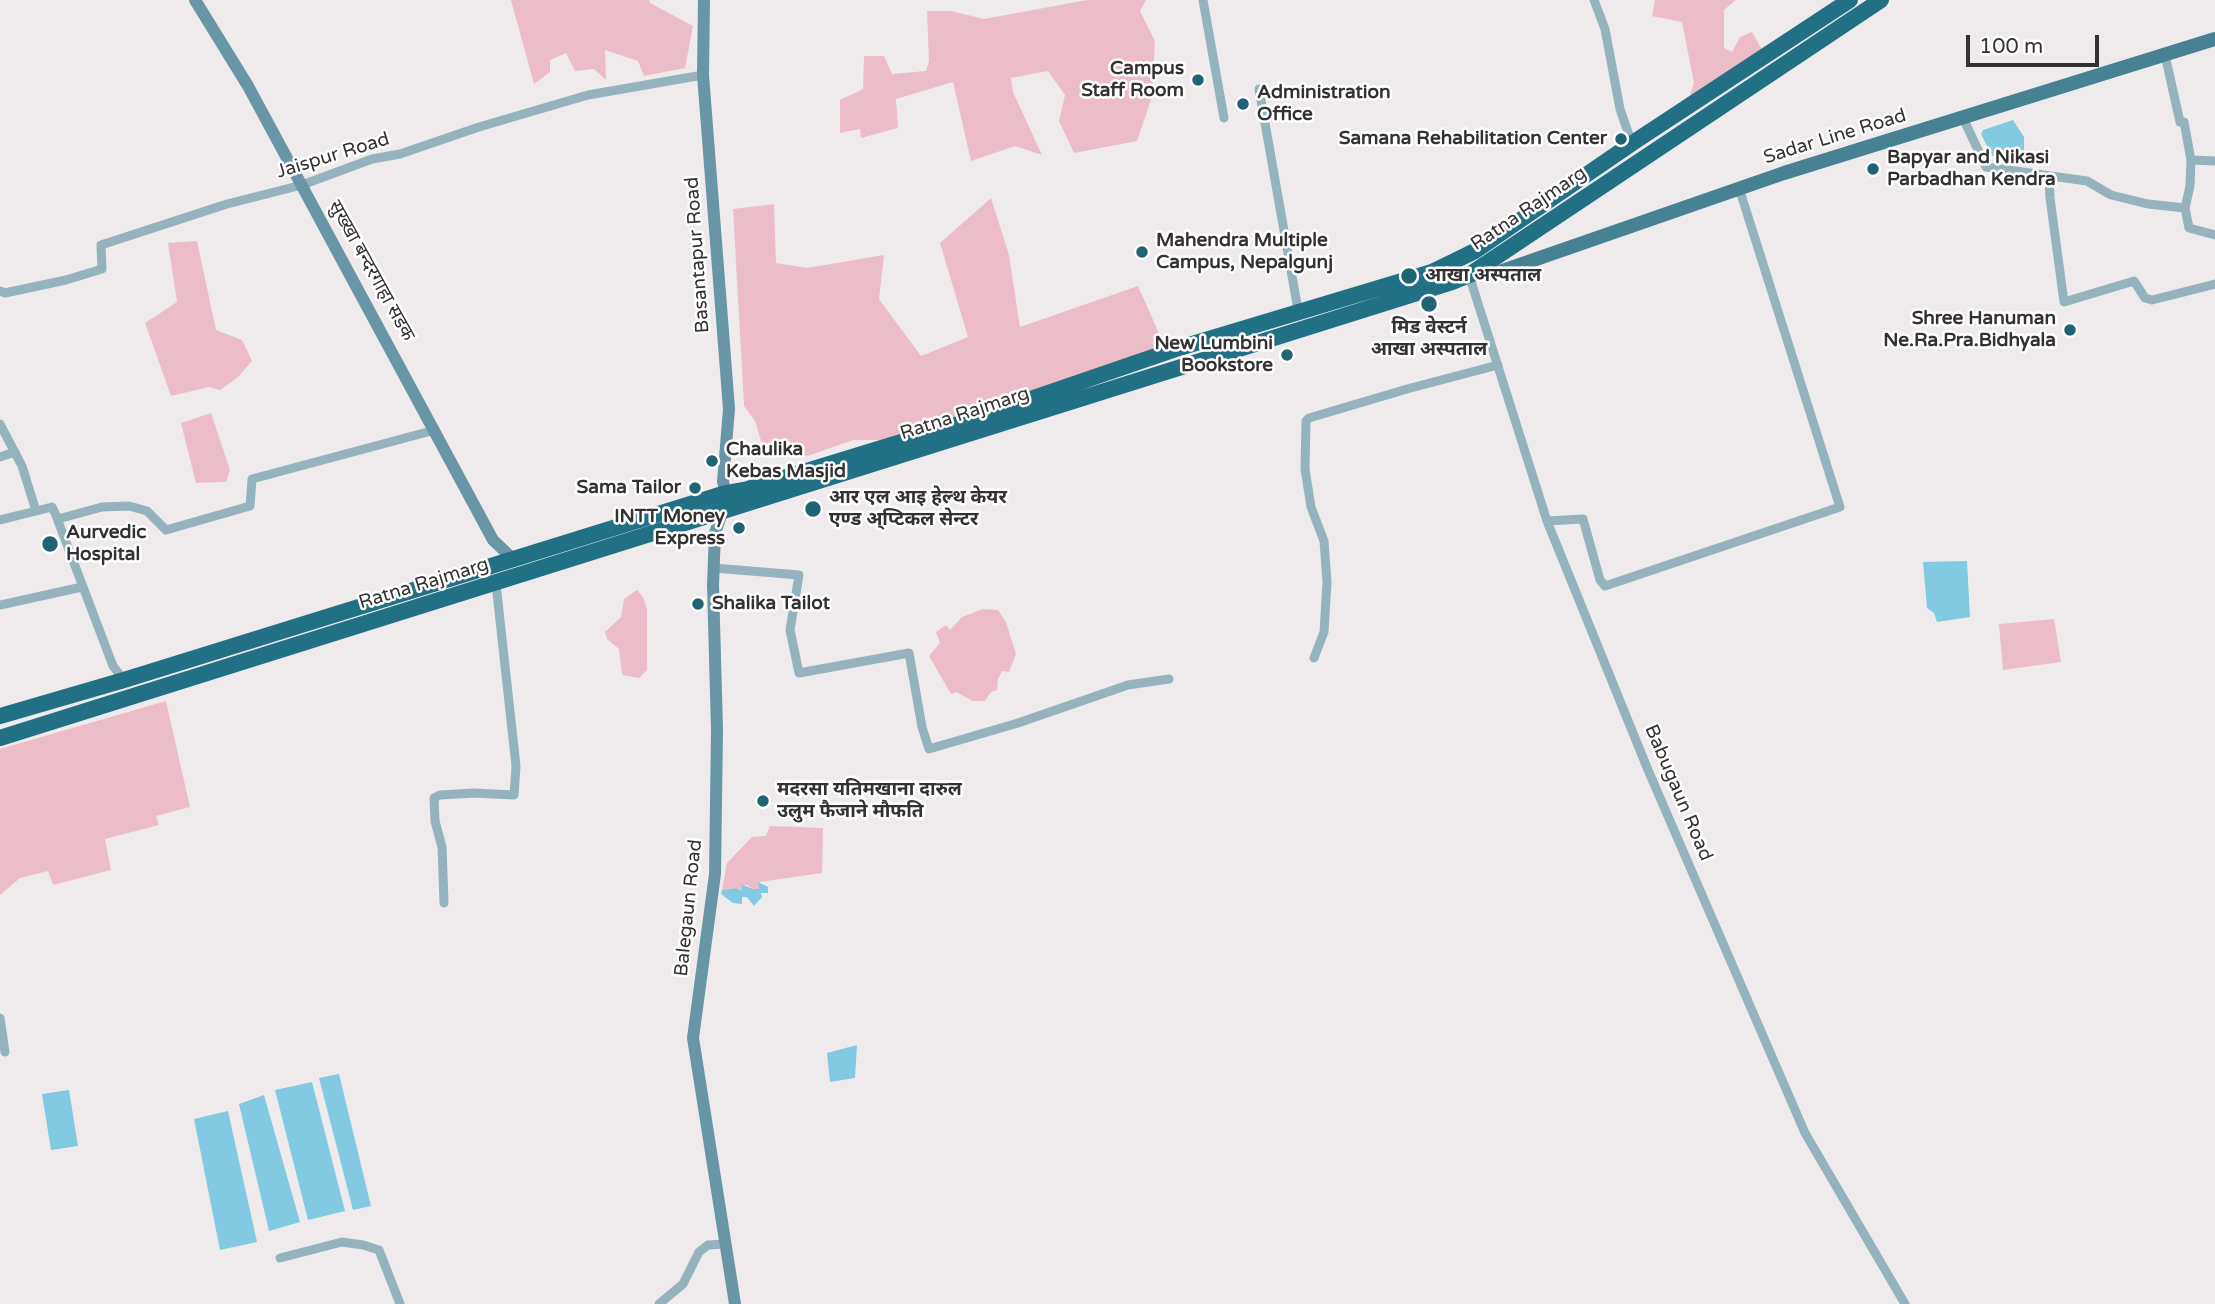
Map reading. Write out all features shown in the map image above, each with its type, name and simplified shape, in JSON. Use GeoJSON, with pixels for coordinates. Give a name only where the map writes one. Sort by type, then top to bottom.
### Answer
{"type":"FeatureCollection","features":[{"type":"Feature","properties":{"kind":"highway","name":"Ratna Rajmarg"},"geometry":{"type":"LineString","coordinates":[[0,738],[496,584],[724,504],[748,489],[937,431],[1179,348],[1432,272],[1475,251],[1637,139],[1850,0]]}},
{"type":"Feature","properties":{"kind":"highway","name":"Ratna Rajmarg"},"geometry":{"type":"LineString","coordinates":[[0,716],[513,559],[724,504],[1303,331],[1441,286],[1469,275],[1881,0]]}},
{"type":"Feature","properties":{"kind":"main road","name":"Sadar Line Road"},"geometry":{"type":"LineString","coordinates":[[1469,275],[1499,272],[1740,188],[2215,39]]}},
{"type":"Feature","properties":{"kind":"street","name":"सुख्खा बन्दरगाहा सडक"},"geometry":{"type":"LineString","coordinates":[[195,0],[248,86],[493,540],[513,559]]}},
{"type":"Feature","properties":{"kind":"street","name":"Basantapur Road"},"geometry":{"type":"LineString","coordinates":[[704,0],[703,75],[729,409],[723,482],[724,504]]}},
{"type":"Feature","properties":{"kind":"street"},"geometry":{"type":"LineString","coordinates":[[1203,0],[1224,118]]}},
{"type":"Feature","properties":{"kind":"street"},"geometry":{"type":"LineString","coordinates":[[1594,0],[1605,29],[1620,110],[1630,141],[1637,139]]}},
{"type":"Feature","properties":{"kind":"street"},"geometry":{"type":"LineString","coordinates":[[2165,55],[2180,122],[2184,122],[2191,160],[2190,186],[2185,208],[2189,228],[2215,235]]}},
{"type":"Feature","properties":{"kind":"street","name":"Jaispur Road"},"geometry":{"type":"LineString","coordinates":[[0,291],[5,293],[66,280],[103,269],[101,245],[227,204],[302,185],[372,159],[400,154],[479,127],[588,95],[703,75]]}},
{"type":"Feature","properties":{"kind":"street"},"geometry":{"type":"LineString","coordinates":[[1259,89],[1298,310],[1305,309]]}},
{"type":"Feature","properties":{"kind":"street"},"geometry":{"type":"LineString","coordinates":[[1963,118],[1986,167],[2087,180],[2111,195],[2148,204],[2185,208]]}},
{"type":"Feature","properties":{"kind":"street"},"geometry":{"type":"LineString","coordinates":[[2191,160],[2215,161]]}},
{"type":"Feature","properties":{"kind":"street"},"geometry":{"type":"LineString","coordinates":[[2049,176],[2064,302],[2134,281],[2145,298],[2152,300],[2215,284]]}},
{"type":"Feature","properties":{"kind":"street"},"geometry":{"type":"LineString","coordinates":[[1547,522],[1583,519],[1600,580],[1605,586],[1840,507],[1740,188]]}},
{"type":"Feature","properties":{"kind":"street","name":"Babugaun Road"},"geometry":{"type":"LineString","coordinates":[[1469,275],[1547,522],[1654,783],[1805,1133],[1905,1304]]}},
{"type":"Feature","properties":{"kind":"street"},"geometry":{"type":"LineString","coordinates":[[1314,658],[1324,632],[1327,582],[1324,541],[1311,507],[1305,469],[1306,421],[1406,389],[1498,365]]}},
{"type":"Feature","properties":{"kind":"street"},"geometry":{"type":"LineString","coordinates":[[0,424],[22,466],[36,511]]}},
{"type":"Feature","properties":{"kind":"street"},"geometry":{"type":"LineString","coordinates":[[58,519],[102,507],[129,506],[147,512],[166,530],[250,506],[252,479],[435,430]]}},
{"type":"Feature","properties":{"kind":"street"},"geometry":{"type":"LineString","coordinates":[[0,457],[15,452]]}},
{"type":"Feature","properties":{"kind":"street","name":"Balegaun Road"},"geometry":{"type":"LineString","coordinates":[[724,504],[715,533],[714,568],[717,730],[715,874],[693,1038],[735,1304]]}},
{"type":"Feature","properties":{"kind":"street"},"geometry":{"type":"LineString","coordinates":[[0,520],[52,508],[113,666],[124,680]]}},
{"type":"Feature","properties":{"kind":"street"},"geometry":{"type":"LineString","coordinates":[[714,568],[799,575],[790,630],[799,673],[909,653],[922,727],[929,749],[1018,723],[1128,685],[1169,679]]}},
{"type":"Feature","properties":{"kind":"street"},"geometry":{"type":"LineString","coordinates":[[444,903],[442,847],[435,821],[433,798],[474,793],[514,795],[516,766],[496,584]]}},
{"type":"Feature","properties":{"kind":"street"},"geometry":{"type":"LineString","coordinates":[[0,606],[82,587]]}},
{"type":"Feature","properties":{"kind":"street"},"geometry":{"type":"LineString","coordinates":[[0,1018],[5,1052]]}},
{"type":"Feature","properties":{"kind":"street"},"geometry":{"type":"LineString","coordinates":[[280,1258],[342,1242],[379,1250],[400,1304]]}},
{"type":"Feature","properties":{"kind":"street"},"geometry":{"type":"LineString","coordinates":[[659,1304],[683,1284],[699,1252],[709,1245],[725,1244]]}},
{"type":"Feature","properties":{"kind":"shaded area"},"geometry":{"type":"Polygon","coordinates":[[[511,0],[649,0],[693,26],[685,68],[644,76],[638,61],[605,50],[606,80],[594,69],[575,71],[566,53],[550,60],[550,72],[534,84],[511,0]]]}},
{"type":"Feature","properties":{"kind":"shaded area"},"geometry":{"type":"Polygon","coordinates":[[[1087,0],[1146,0],[1140,11],[1155,41],[1152,97],[1137,141],[1074,153],[1059,121],[1065,95],[1048,71],[1011,78],[1013,92],[1042,155],[1015,146],[971,161],[953,82],[896,99],[898,128],[861,138],[860,129],[840,133],[840,100],[863,89],[864,56],[884,56],[892,74],[926,71],[929,61],[927,11],[951,11],[984,19],[1087,0]]]}},
{"type":"Feature","properties":{"kind":"shaded area"},"geometry":{"type":"Polygon","coordinates":[[[1655,0],[1736,0],[1724,10],[1724,48],[1732,52],[1740,37],[1752,32],[1764,53],[1688,101],[1694,83],[1682,22],[1652,16],[1655,0]]]}},
{"type":"Feature","properties":{"kind":"shaded area"},"geometry":{"type":"Polygon","coordinates":[[[991,198],[1009,255],[1020,327],[1138,286],[1165,347],[881,440],[853,440],[808,456],[762,444],[755,421],[744,406],[733,209],[774,204],[776,263],[807,268],[884,255],[879,299],[921,356],[968,337],[940,243],[991,198]]]}},
{"type":"Feature","properties":{"kind":"shaded area"},"geometry":{"type":"Polygon","coordinates":[[[197,241],[216,330],[242,340],[252,361],[238,377],[220,390],[209,387],[171,396],[145,323],[177,302],[168,243],[197,241]]]}},
{"type":"Feature","properties":{"kind":"shaded area"},"geometry":{"type":"Polygon","coordinates":[[[211,413],[230,470],[226,482],[196,483],[181,423],[211,413]]]}},
{"type":"Feature","properties":{"kind":"shaded area"},"geometry":{"type":"Polygon","coordinates":[[[637,590],[647,609],[647,670],[639,678],[622,675],[619,649],[607,639],[605,632],[621,617],[624,599],[637,590]]]}},
{"type":"Feature","properties":{"kind":"shaded area"},"geometry":{"type":"Polygon","coordinates":[[[983,609],[998,610],[1006,622],[1016,654],[1009,672],[1002,671],[997,690],[991,692],[985,701],[973,701],[956,692],[951,694],[929,656],[940,643],[936,632],[946,625],[950,630],[962,617],[983,609]]]}},
{"type":"Feature","properties":{"kind":"shaded area"},"geometry":{"type":"Polygon","coordinates":[[[2054,619],[2061,662],[2003,670],[1999,624],[2054,619]]]}},
{"type":"Feature","properties":{"kind":"shaded area"},"geometry":{"type":"Polygon","coordinates":[[[166,701],[190,807],[156,816],[159,825],[105,839],[111,870],[53,885],[48,871],[20,878],[0,895],[0,749],[166,701]]]}},
{"type":"Feature","properties":{"kind":"shaded area"},"geometry":{"type":"Polygon","coordinates":[[[770,826],[823,828],[822,873],[759,882],[760,889],[741,885],[742,891],[736,888],[722,890],[727,863],[752,837],[766,836],[770,826]]]}},
{"type":"Feature","properties":{"kind":"water"},"geometry":{"type":"Polygon","coordinates":[[[2013,120],[2024,137],[2024,156],[1992,156],[1981,134],[1983,130],[2013,120]]]}},
{"type":"Feature","properties":{"kind":"water"},"geometry":{"type":"Polygon","coordinates":[[[1967,561],[1970,617],[1937,622],[1934,613],[1927,608],[1923,562],[1967,561]]]}},
{"type":"Feature","properties":{"kind":"water"},"geometry":{"type":"Polygon","coordinates":[[[758,882],[768,887],[768,893],[761,893],[762,897],[754,906],[747,897],[742,897],[742,904],[733,903],[721,894],[722,890],[736,888],[742,891],[741,884],[759,889],[758,882]]]}},
{"type":"Feature","properties":{"kind":"water"},"geometry":{"type":"Polygon","coordinates":[[[857,1045],[855,1078],[830,1082],[827,1053],[857,1045]]]}},
{"type":"Feature","properties":{"kind":"water"},"geometry":{"type":"Polygon","coordinates":[[[339,1074],[371,1206],[353,1210],[319,1078],[339,1074]]]}},
{"type":"Feature","properties":{"kind":"water"},"geometry":{"type":"Polygon","coordinates":[[[312,1082],[345,1211],[308,1220],[275,1090],[312,1082]]]}},
{"type":"Feature","properties":{"kind":"water"},"geometry":{"type":"Polygon","coordinates":[[[69,1090],[78,1146],[51,1150],[42,1094],[69,1090]]]}},
{"type":"Feature","properties":{"kind":"water"},"geometry":{"type":"Polygon","coordinates":[[[264,1095],[300,1222],[269,1231],[239,1104],[264,1095]]]}},
{"type":"Feature","properties":{"kind":"water"},"geometry":{"type":"Polygon","coordinates":[[[228,1111],[257,1242],[220,1250],[194,1119],[228,1111]]]}},
{"type":"Feature","properties":{"kind":"place","name":"Campus Staff Room"},"geometry":{"type":"Point","coordinates":[1198,80]}},
{"type":"Feature","properties":{"kind":"place","name":"Administration Office"},"geometry":{"type":"Point","coordinates":[1243,104]}},
{"type":"Feature","properties":{"kind":"place","name":"Samana Rehabilitation Center"},"geometry":{"type":"Point","coordinates":[1621,139]}},
{"type":"Feature","properties":{"kind":"place","name":"Bapyar and Nikasi Parbadhan Kendra"},"geometry":{"type":"Point","coordinates":[1873,169]}},
{"type":"Feature","properties":{"kind":"place","name":"Mahendra Multiple Campus, Nepalgunj"},"geometry":{"type":"Point","coordinates":[1142,252]}},
{"type":"Feature","properties":{"kind":"place","name":"आखा अस्पताल"},"geometry":{"type":"Point","coordinates":[1409,276]}},
{"type":"Feature","properties":{"kind":"place","name":"मिड वेस्टर्न आखा अस्पताल"},"geometry":{"type":"Point","coordinates":[1429,304]}},
{"type":"Feature","properties":{"kind":"place","name":"Shree Hanuman Ne.Ra.Pra.Bidhyala"},"geometry":{"type":"Point","coordinates":[2070,330]}},
{"type":"Feature","properties":{"kind":"place","name":"New Lumbini Bookstore"},"geometry":{"type":"Point","coordinates":[1287,355]}},
{"type":"Feature","properties":{"kind":"place","name":"Chaulika Kebas Masjid"},"geometry":{"type":"Point","coordinates":[712,461]}},
{"type":"Feature","properties":{"kind":"place","name":"Sama Tailor"},"geometry":{"type":"Point","coordinates":[695,488]}},
{"type":"Feature","properties":{"kind":"place","name":"आर एल आइ हेल्थ केयर एण्ड अ्प्टिकल सेन्टर"},"geometry":{"type":"Point","coordinates":[813,509]}},
{"type":"Feature","properties":{"kind":"place","name":"INTT Money Express"},"geometry":{"type":"Point","coordinates":[739,528]}},
{"type":"Feature","properties":{"kind":"place","name":"Aurvedic Hospital"},"geometry":{"type":"Point","coordinates":[50,544]}},
{"type":"Feature","properties":{"kind":"place","name":"Shalika Tailot"},"geometry":{"type":"Point","coordinates":[698,604]}},
{"type":"Feature","properties":{"kind":"place","name":"मदरसा यतिमखाना दारुल उलुम फैजाने माैफति"},"geometry":{"type":"Point","coordinates":[763,801]}}]}
